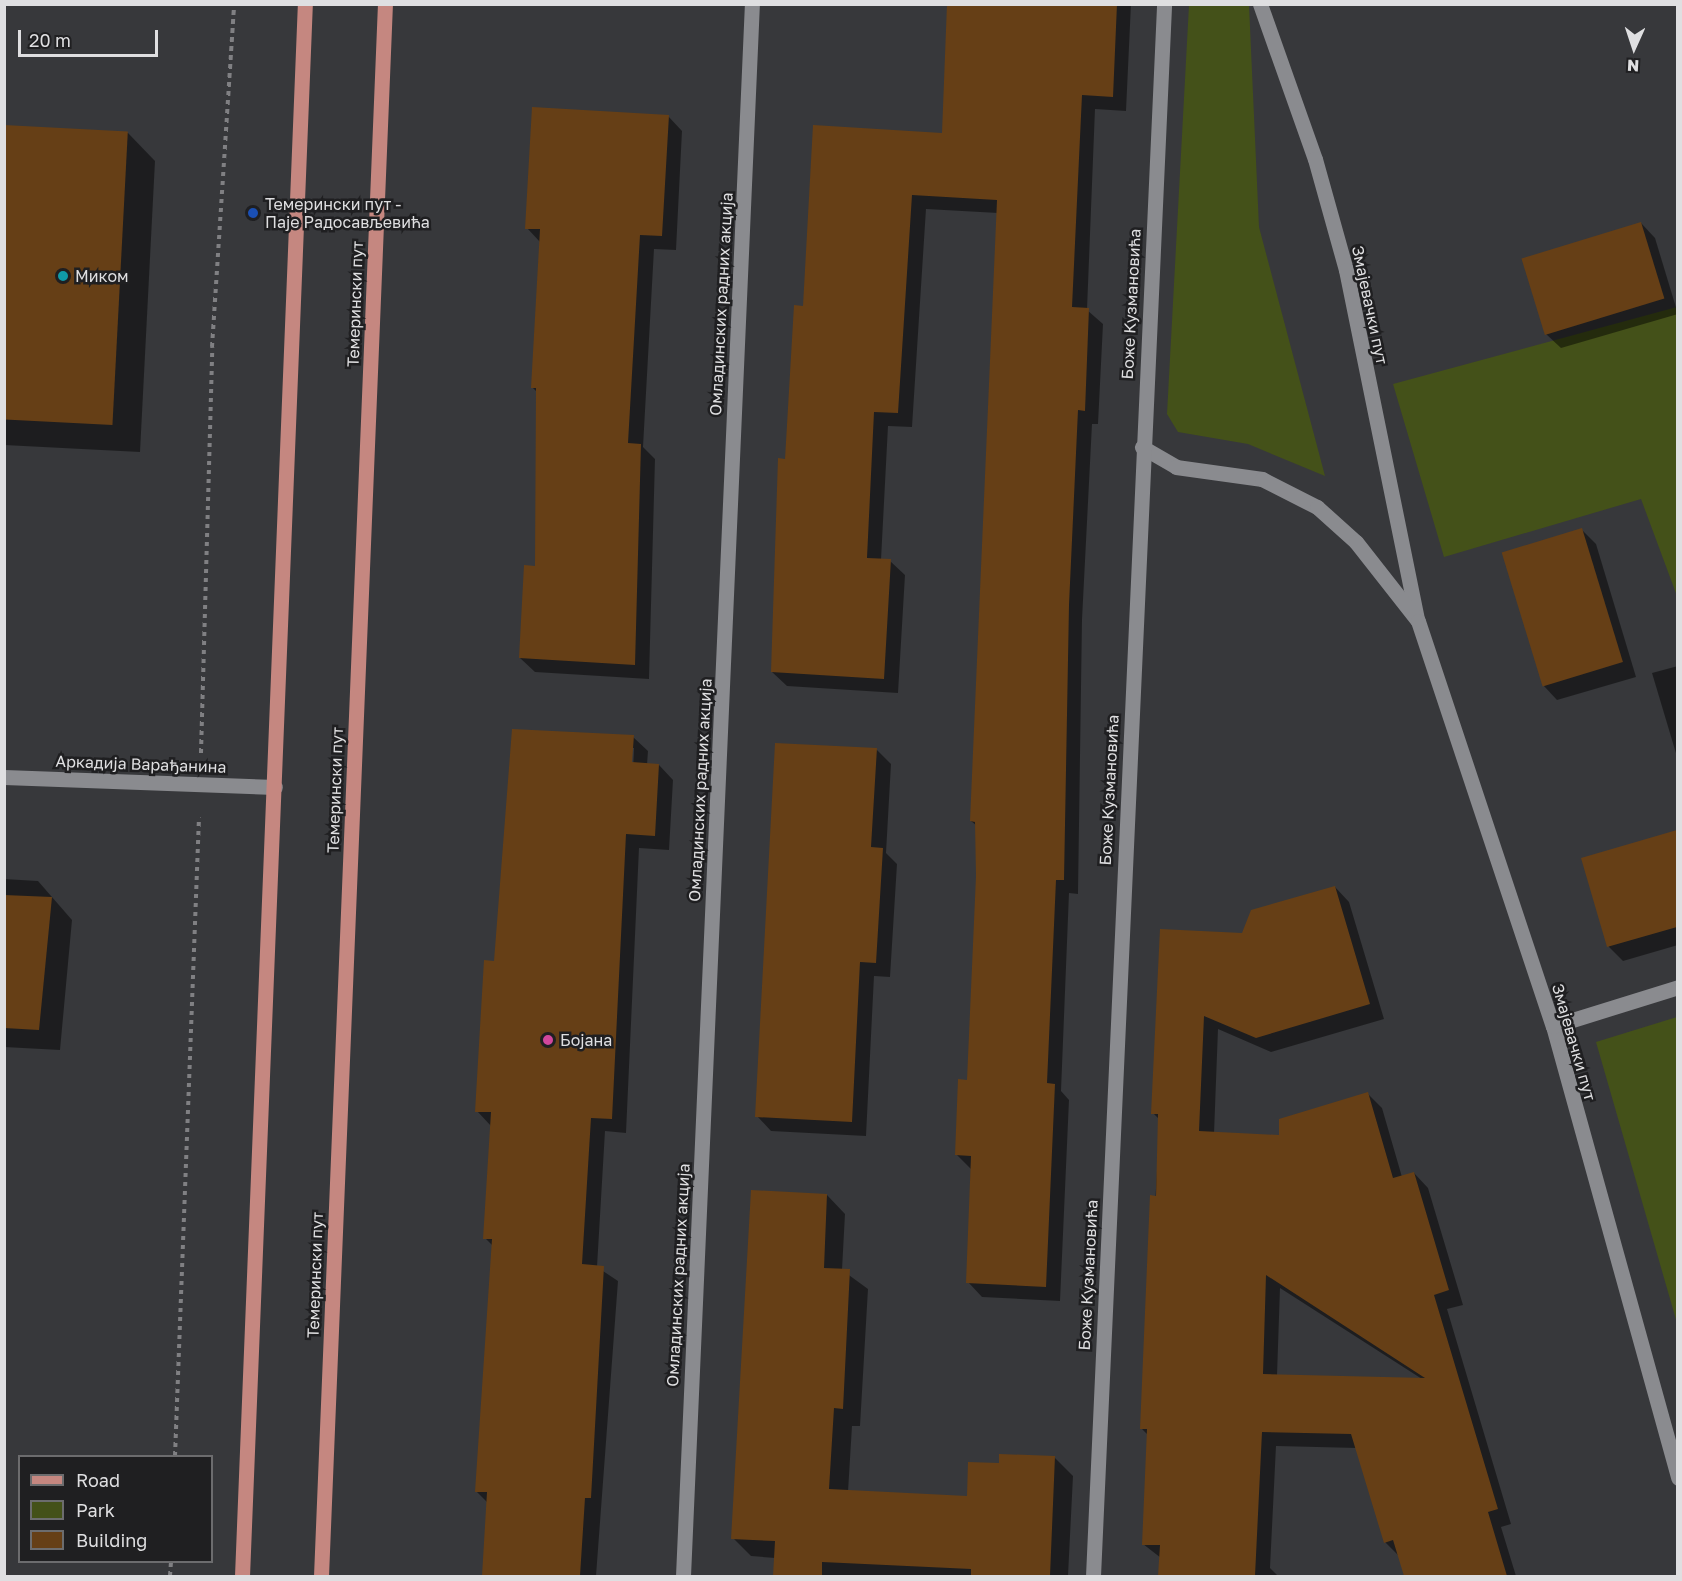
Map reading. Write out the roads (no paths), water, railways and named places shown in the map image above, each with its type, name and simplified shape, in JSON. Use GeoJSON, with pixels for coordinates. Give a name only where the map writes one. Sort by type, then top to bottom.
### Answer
{"type":"FeatureCollection","features":[{"type":"Feature","properties":{"kind":"main road"},"geometry":{"type":"LineString","coordinates":[[242,1576],[305,4]]}},
{"type":"Feature","properties":{"kind":"main road","name":"Темерински пут"},"geometry":{"type":"LineString","coordinates":[[321,1576],[386,4]]}},
{"type":"Feature","properties":{"kind":"street","name":"Омладинских радних акција"},"geometry":{"type":"LineString","coordinates":[[683,1576],[752,4]]}},
{"type":"Feature","properties":{"kind":"street","name":"Боже Кузмановића"},"geometry":{"type":"LineString","coordinates":[[1093,1576],[1142,447],[1164,4]]}},
{"type":"Feature","properties":{"kind":"street","name":"Змајевачки пут"},"geometry":{"type":"LineString","coordinates":[[1260,4],[1316,159],[1346,270],[1418,621],[1552,1026],[1677,1478]]}},
{"type":"Feature","properties":{"kind":"street","name":"Змајевачки пут"},"geometry":{"type":"LineString","coordinates":[[1142,447],[1176,467],[1262,479],[1317,507],[1356,543],[1418,621]]}},
{"type":"Feature","properties":{"kind":"street","name":"Аркадија Варађанина"},"geometry":{"type":"LineString","coordinates":[[4,777],[275,787]]}},
{"type":"Feature","properties":{"kind":"street"},"geometry":{"type":"LineString","coordinates":[[1552,1026],[1677,987]]}},
{"type":"Feature","properties":{"kind":"place","name":"Темерински пут - Паје Радосављевића"},"geometry":{"type":"Point","coordinates":[253,213]}},
{"type":"Feature","properties":{"kind":"place","name":"Миком"},"geometry":{"type":"Point","coordinates":[63,276]}},
{"type":"Feature","properties":{"kind":"place","name":"Бојана"},"geometry":{"type":"Point","coordinates":[548,1040]}}]}
